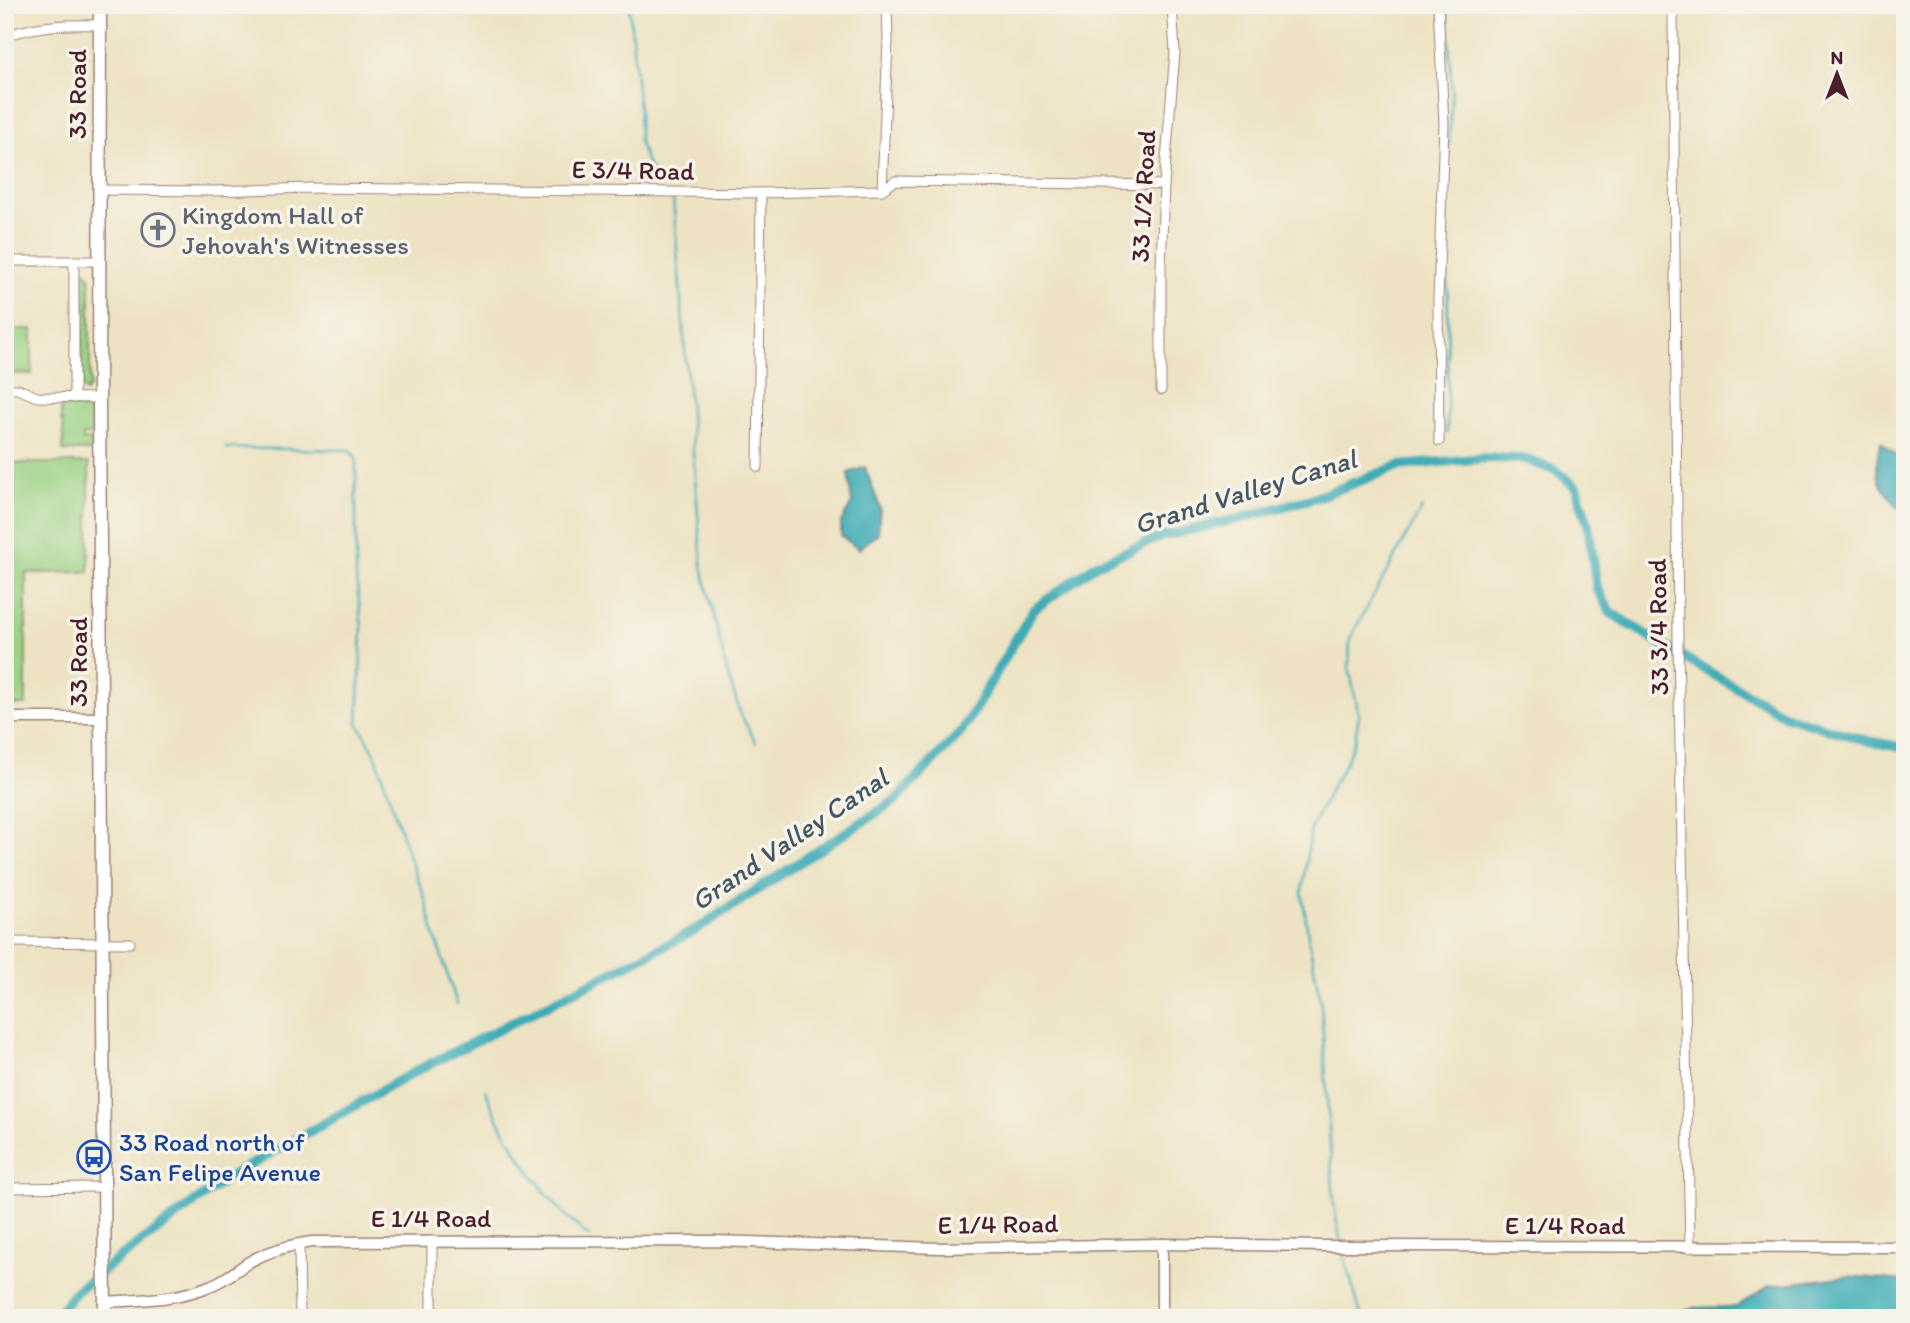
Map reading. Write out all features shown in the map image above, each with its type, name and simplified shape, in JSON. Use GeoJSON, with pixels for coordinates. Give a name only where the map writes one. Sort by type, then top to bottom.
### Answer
{"type":"FeatureCollection","features":[{"type":"Feature","properties":{"kind":"main road","name":"33 Road"},"geometry":{"type":"LineString","coordinates":[[100,5],[99,398],[105,1318]]}},
{"type":"Feature","properties":{"kind":"street"},"geometry":{"type":"LineString","coordinates":[[882,190],[887,5]]}},
{"type":"Feature","properties":{"kind":"street","name":"33 1/2 Road"},"geometry":{"type":"LineString","coordinates":[[1161,390],[1164,185],[1175,52],[1172,5]]}},
{"type":"Feature","properties":{"kind":"street"},"geometry":{"type":"LineString","coordinates":[[1438,5],[1444,124],[1438,299],[1439,441]]}},
{"type":"Feature","properties":{"kind":"street","name":"33 3/4 Road"},"geometry":{"type":"LineString","coordinates":[[1673,5],[1678,644],[1690,1248]]}},
{"type":"Feature","properties":{"kind":"street"},"geometry":{"type":"LineString","coordinates":[[5,36],[47,25],[100,25]]}},
{"type":"Feature","properties":{"kind":"street","name":"E 3/4 Road"},"geometry":{"type":"LineString","coordinates":[[99,190],[311,188],[761,193],[882,190],[895,181],[1164,185]]}},
{"type":"Feature","properties":{"kind":"street"},"geometry":{"type":"LineString","coordinates":[[758,467],[761,193]]}},
{"type":"Feature","properties":{"kind":"street"},"geometry":{"type":"LineString","coordinates":[[5,261],[99,261]]}},
{"type":"Feature","properties":{"kind":"street"},"geometry":{"type":"LineString","coordinates":[[74,261],[74,398]]}},
{"type":"Feature","properties":{"kind":"street"},"geometry":{"type":"LineString","coordinates":[[5,389],[18,390],[37,397],[99,398]]}},
{"type":"Feature","properties":{"kind":"street"},"geometry":{"type":"LineString","coordinates":[[5,718],[101,718]]}},
{"type":"Feature","properties":{"kind":"street"},"geometry":{"type":"LineString","coordinates":[[5,942],[130,943]]}},
{"type":"Feature","properties":{"kind":"street"},"geometry":{"type":"LineString","coordinates":[[5,1188],[104,1187]]}},
{"type":"Feature","properties":{"kind":"street"},"geometry":{"type":"LineString","coordinates":[[432,1241],[432,1318]]}},
{"type":"Feature","properties":{"kind":"street","name":"E 1/4 Road"},"geometry":{"type":"LineString","coordinates":[[104,1302],[152,1300],[190,1294],[215,1284],[253,1260],[312,1242],[714,1241],[940,1248],[1161,1244],[1331,1247],[1905,1247]]}},
{"type":"Feature","properties":{"kind":"street"},"geometry":{"type":"LineString","coordinates":[[299,1244],[300,1318]]}},
{"type":"Feature","properties":{"kind":"street"},"geometry":{"type":"LineString","coordinates":[[1161,1244],[1162,1318]]}},
{"type":"Feature","properties":{"kind":"green space"},"geometry":{"type":"Polygon","coordinates":[[[83,271],[90,277],[90,386],[86,392],[82,388],[83,271]]]}},
{"type":"Feature","properties":{"kind":"green space"},"geometry":{"type":"Polygon","coordinates":[[[5,329],[32,329],[32,374],[5,373],[5,329]]]}},
{"type":"Feature","properties":{"kind":"green space"},"geometry":{"type":"Polygon","coordinates":[[[61,407],[86,407],[91,414],[91,435],[83,435],[83,440],[91,440],[91,451],[63,451],[61,407]]]}},
{"type":"Feature","properties":{"kind":"green space"},"geometry":{"type":"Polygon","coordinates":[[[5,463],[89,463],[89,572],[26,573],[26,705],[5,705],[5,463]]]}},
{"type":"Feature","properties":{"kind":"water"},"geometry":{"type":"Polygon","coordinates":[[[1881,442],[1905,463],[1905,510],[1897,507],[1880,483],[1877,465],[1881,442]]]}},
{"type":"Feature","properties":{"kind":"water"},"geometry":{"type":"Polygon","coordinates":[[[865,467],[880,508],[878,533],[859,549],[841,536],[841,522],[852,503],[848,473],[865,467]]]}},
{"type":"Feature","properties":{"kind":"water"},"geometry":{"type":"Polygon","coordinates":[[[1849,1276],[1905,1281],[1905,1318],[1671,1318],[1690,1308],[1736,1307],[1769,1286],[1849,1276]]]}},
{"type":"Feature","properties":{"kind":"waterway"},"geometry":{"type":"LineString","coordinates":[[629,5],[639,110],[639,142],[650,170],[672,183]]}},
{"type":"Feature","properties":{"kind":"waterway"},"geometry":{"type":"LineString","coordinates":[[1447,5],[1452,93],[1447,177]]}},
{"type":"Feature","properties":{"kind":"waterway"},"geometry":{"type":"LineString","coordinates":[[673,198],[702,566],[727,672],[741,715],[756,743]]}},
{"type":"Feature","properties":{"kind":"waterway"},"geometry":{"type":"LineString","coordinates":[[1445,211],[1448,295],[1447,433]]}},
{"type":"Feature","properties":{"kind":"waterway"},"geometry":{"type":"LineString","coordinates":[[226,448],[349,450],[356,458],[356,577],[362,628],[358,723],[375,753],[425,898],[457,1004]]}},
{"type":"Feature","properties":{"kind":"waterway","name":"Grand Valley Canal"},"geometry":{"type":"LineString","coordinates":[[54,1318],[77,1290],[226,1179],[418,1070],[692,932],[896,800],[962,731],[1033,610],[1097,564],[1160,537],[1317,497],[1399,466],[1485,458],[1524,459],[1557,471],[1576,487],[1588,524],[1597,589],[1611,613],[1786,716],[1868,741],[1905,748]]}},
{"type":"Feature","properties":{"kind":"waterway"},"geometry":{"type":"LineString","coordinates":[[1341,1244],[1334,1205],[1321,1003],[1302,891],[1311,828],[1346,762],[1355,739],[1359,715],[1349,668],[1350,642],[1422,508]]}},
{"type":"Feature","properties":{"kind":"waterway"},"geometry":{"type":"LineString","coordinates":[[485,1090],[515,1150],[529,1170],[574,1224],[590,1237]]}},
{"type":"Feature","properties":{"kind":"waterway"},"geometry":{"type":"LineString","coordinates":[[1342,1250],[1362,1318]]}},
{"type":"Feature","properties":{"kind":"waterway"},"geometry":{"type":"LineString","coordinates":[[1075,1251],[1146,1254]]}},
{"type":"Feature","properties":{"kind":"place","name":"Kingdom Hall of Jehovah's Witnesses"},"geometry":{"type":"Point","coordinates":[158,230]}},
{"type":"Feature","properties":{"kind":"place","name":"33 Road north of San Felipe Avenue"},"geometry":{"type":"Point","coordinates":[94,1157]}}]}
